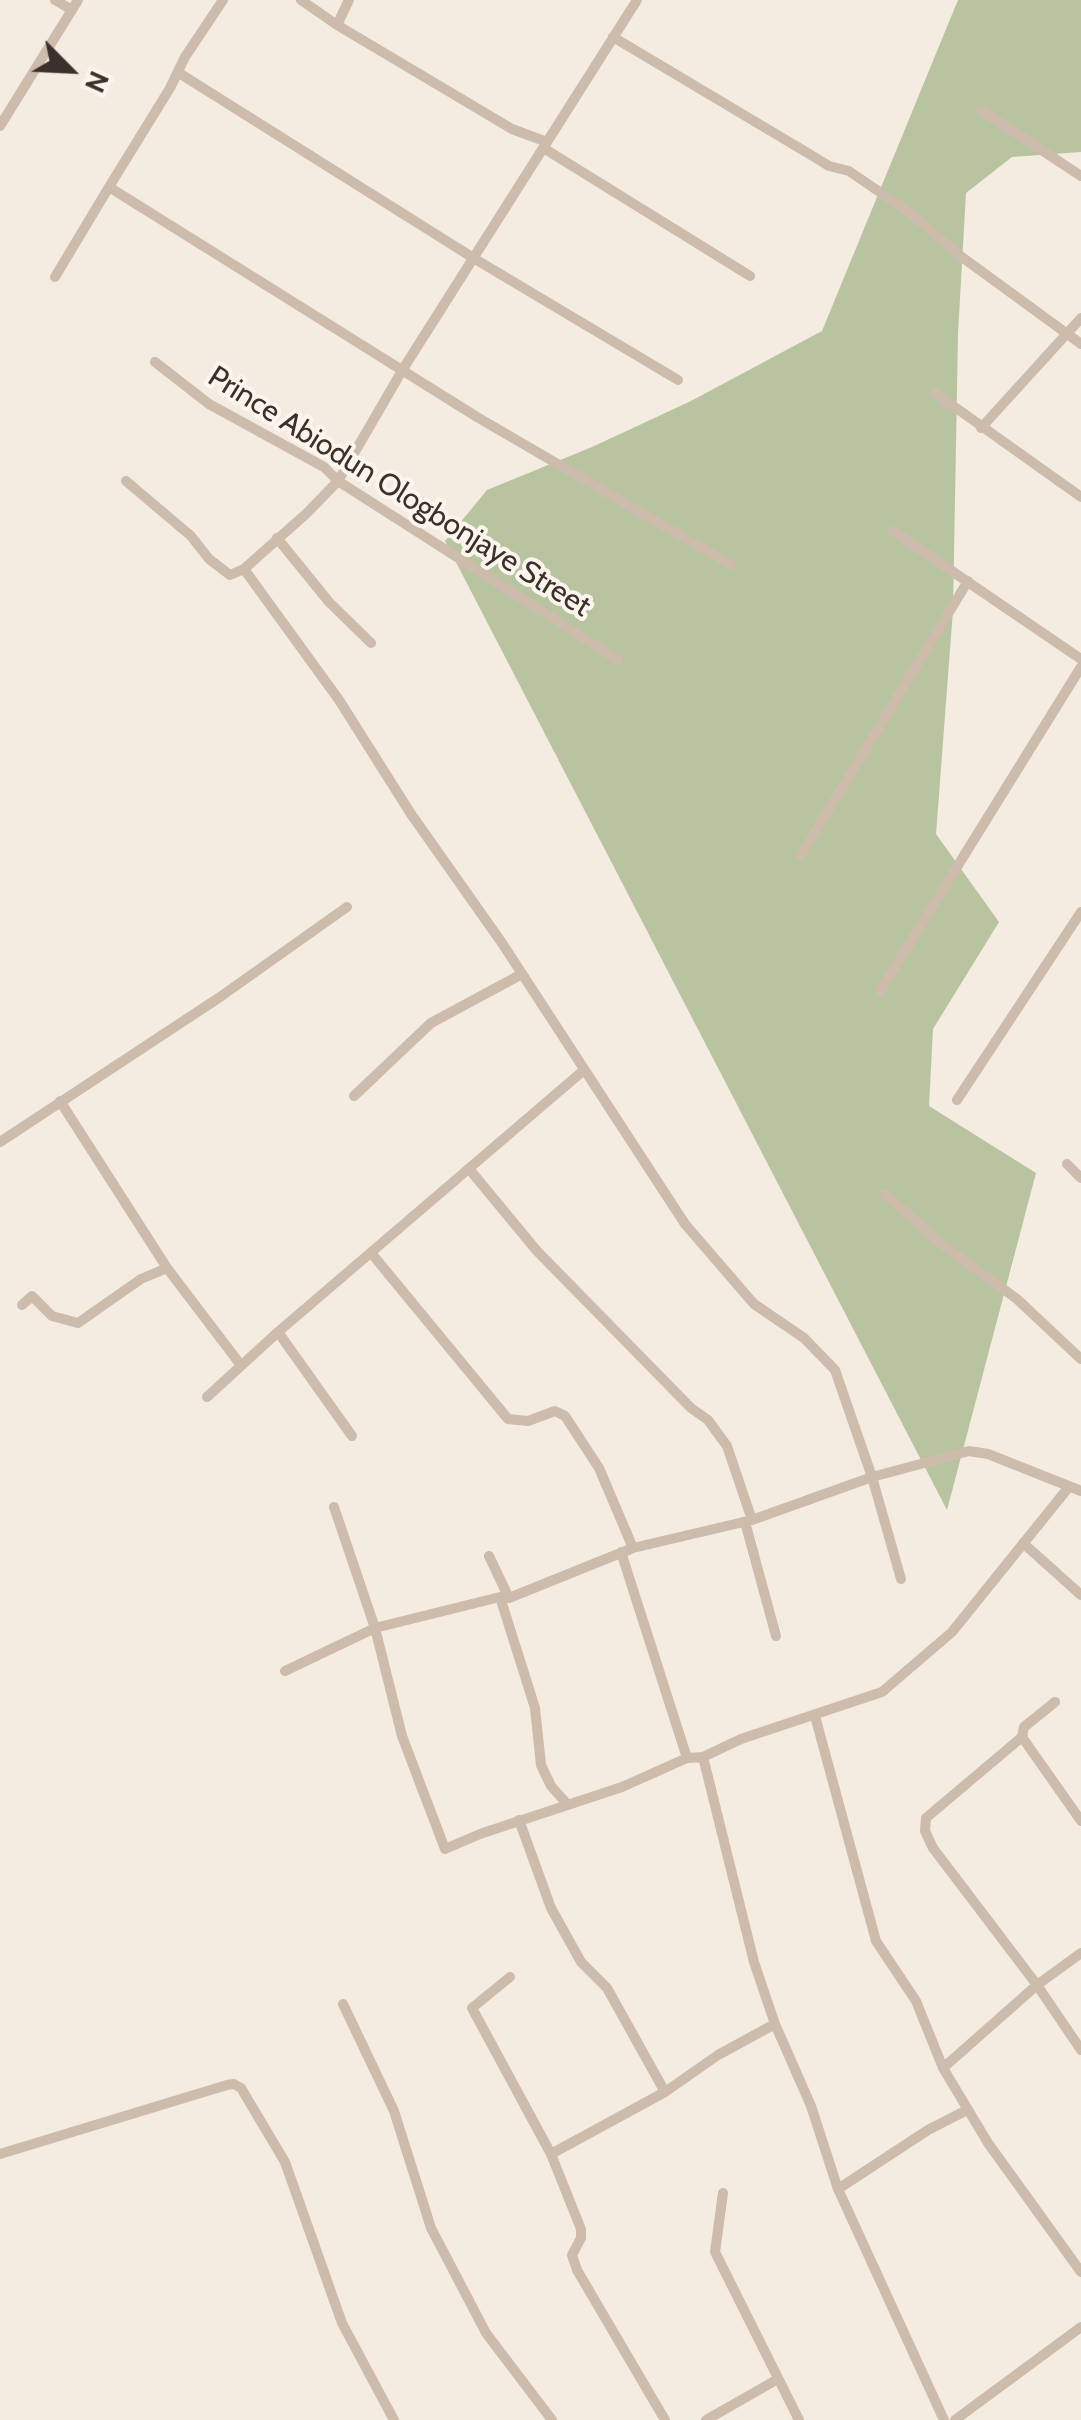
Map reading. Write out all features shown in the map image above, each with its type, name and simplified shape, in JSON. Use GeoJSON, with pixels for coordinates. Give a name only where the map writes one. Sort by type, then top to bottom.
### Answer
{"type":"FeatureCollection","features":[{"type":"Feature","properties":{"kind":"street"},"geometry":{"type":"LineString","coordinates":[[0,126],[75,5],[55,0]]}},
{"type":"Feature","properties":{"kind":"street"},"geometry":{"type":"LineString","coordinates":[[55,277],[185,57],[224,0]]}},
{"type":"Feature","properties":{"kind":"street"},"geometry":{"type":"LineString","coordinates":[[301,0],[336,25],[546,145],[750,276]]}},
{"type":"Feature","properties":{"kind":"street"},"geometry":{"type":"LineString","coordinates":[[336,25],[348,0]]}},
{"type":"Feature","properties":{"kind":"street"},"geometry":{"type":"LineString","coordinates":[[126,481],[230,574],[244,569],[338,481],[636,0]]}},
{"type":"Feature","properties":{"kind":"street"},"geometry":{"type":"LineString","coordinates":[[613,38],[811,156],[849,171],[1081,344]]}},
{"type":"Feature","properties":{"kind":"street"},"geometry":{"type":"LineString","coordinates":[[179,73],[475,259],[678,380]]}},
{"type":"Feature","properties":{"kind":"street"},"geometry":{"type":"LineString","coordinates":[[981,110],[1081,176]]}},
{"type":"Feature","properties":{"kind":"street"},"geometry":{"type":"LineString","coordinates":[[109,187],[477,417],[731,566]]}},
{"type":"Feature","properties":{"kind":"street"},"geometry":{"type":"LineString","coordinates":[[980,428],[1081,318]]}},
{"type":"Feature","properties":{"kind":"street","name":"Prince Abiodun Ologbonjaye Street"},"geometry":{"type":"LineString","coordinates":[[155,362],[210,404],[324,467],[338,481],[618,660]]}},
{"type":"Feature","properties":{"kind":"street"},"geometry":{"type":"LineString","coordinates":[[934,394],[1081,496]]}},
{"type":"Feature","properties":{"kind":"street"},"geometry":{"type":"LineString","coordinates":[[880,991],[1081,663],[894,532]]}},
{"type":"Feature","properties":{"kind":"street"},"geometry":{"type":"LineString","coordinates":[[276,538],[371,643]]}},
{"type":"Feature","properties":{"kind":"street"},"geometry":{"type":"LineString","coordinates":[[244,569],[338,700],[684,1224],[754,1304],[804,1338],[835,1370],[901,1579]]}},
{"type":"Feature","properties":{"kind":"street"},"geometry":{"type":"LineString","coordinates":[[801,854],[968,581]]}},
{"type":"Feature","properties":{"kind":"street"},"geometry":{"type":"LineString","coordinates":[[0,1142],[347,908]]}},
{"type":"Feature","properties":{"kind":"street"},"geometry":{"type":"LineString","coordinates":[[957,1100],[1081,912]]}},
{"type":"Feature","properties":{"kind":"street"},"geometry":{"type":"LineString","coordinates":[[354,1096],[431,1023],[522,974]]}},
{"type":"Feature","properties":{"kind":"street"},"geometry":{"type":"LineString","coordinates":[[207,1397],[240,1364],[584,1070]]}},
{"type":"Feature","properties":{"kind":"street"},"geometry":{"type":"LineString","coordinates":[[60,1101],[167,1268],[240,1364]]}},
{"type":"Feature","properties":{"kind":"street"},"geometry":{"type":"LineString","coordinates":[[1067,1164],[1081,1178]]}},
{"type":"Feature","properties":{"kind":"street"},"geometry":{"type":"LineString","coordinates":[[470,1170],[537,1250],[691,1408],[708,1420],[727,1446],[776,1636]]}},
{"type":"Feature","properties":{"kind":"street"},"geometry":{"type":"LineString","coordinates":[[885,1194],[940,1243],[1017,1299],[1081,1360]]}},
{"type":"Feature","properties":{"kind":"street"},"geometry":{"type":"LineString","coordinates":[[372,1254],[508,1419],[528,1421],[555,1411],[565,1416],[600,1468],[633,1548]]}},
{"type":"Feature","properties":{"kind":"street"},"geometry":{"type":"LineString","coordinates":[[22,1305],[32,1296],[52,1316],[78,1323],[142,1279],[167,1268]]}},
{"type":"Feature","properties":{"kind":"street"},"geometry":{"type":"LineString","coordinates":[[278,1332],[352,1436]]}},
{"type":"Feature","properties":{"kind":"street"},"geometry":{"type":"LineString","coordinates":[[285,1671],[374,1628],[505,1597],[620,1552],[748,1521],[872,1478],[978,1451],[1081,1491]]}},
{"type":"Feature","properties":{"kind":"street"},"geometry":{"type":"LineString","coordinates":[[334,1507],[374,1628],[402,1736],[444,1849],[622,1787],[687,1758],[703,1757],[740,1739],[882,1692],[952,1632],[1068,1488]]}},
{"type":"Feature","properties":{"kind":"street"},"geometry":{"type":"LineString","coordinates":[[1023,1543],[1081,1594]]}},
{"type":"Feature","properties":{"kind":"street"},"geometry":{"type":"LineString","coordinates":[[620,1552],[687,1758]]}},
{"type":"Feature","properties":{"kind":"street"},"geometry":{"type":"LineString","coordinates":[[489,1556],[505,1597],[535,1708],[542,1765],[551,1786],[568,1804]]}},
{"type":"Feature","properties":{"kind":"street"},"geometry":{"type":"LineString","coordinates":[[1055,1702],[1024,1727],[1022,1736],[926,1818],[925,1831],[933,1848],[1081,2050]]}},
{"type":"Feature","properties":{"kind":"street"},"geometry":{"type":"LineString","coordinates":[[815,1716],[876,1941],[916,2001],[943,2068],[968,2110],[1081,2272]]}},
{"type":"Feature","properties":{"kind":"street"},"geometry":{"type":"LineString","coordinates":[[1022,1736],[1081,1821]]}},
{"type":"Feature","properties":{"kind":"street"},"geometry":{"type":"LineString","coordinates":[[703,1757],[754,1962],[775,2024],[811,2106],[838,2189],[944,2420]]}},
{"type":"Feature","properties":{"kind":"street"},"geometry":{"type":"LineString","coordinates":[[519,1820],[551,1908],[581,1962],[607,1988],[665,2092]]}},
{"type":"Feature","properties":{"kind":"street"},"geometry":{"type":"LineString","coordinates":[[943,2068],[1037,1985],[1081,1953]]}},
{"type":"Feature","properties":{"kind":"street"},"geometry":{"type":"LineString","coordinates":[[510,1977],[472,2008],[551,2154],[581,2229],[572,2255],[577,2270],[665,2420]]}},
{"type":"Feature","properties":{"kind":"street"},"geometry":{"type":"LineString","coordinates":[[343,2004],[394,2111],[431,2228],[486,2333],[552,2420]]}},
{"type":"Feature","properties":{"kind":"street"},"geometry":{"type":"LineString","coordinates":[[551,2154],[665,2092],[718,2055],[775,2024]]}},
{"type":"Feature","properties":{"kind":"street"},"geometry":{"type":"LineString","coordinates":[[0,2154],[226,2085],[241,2088],[286,2162],[342,2323],[394,2420]]}},
{"type":"Feature","properties":{"kind":"street"},"geometry":{"type":"LineString","coordinates":[[838,2189],[928,2130],[968,2110]]}},
{"type":"Feature","properties":{"kind":"street"},"geometry":{"type":"LineString","coordinates":[[723,2193],[715,2252],[799,2420]]}},
{"type":"Feature","properties":{"kind":"street"},"geometry":{"type":"LineString","coordinates":[[955,2420],[1081,2327]]}},
{"type":"Feature","properties":{"kind":"street"},"geometry":{"type":"LineString","coordinates":[[706,2420],[778,2379]]}},
{"type":"Feature","properties":{"kind":"green space"},"geometry":{"type":"Polygon","coordinates":[[[958,0],[1081,0],[1081,152],[1012,157],[966,193],[958,333],[953,610],[936,834],[999,922],[933,1029],[929,1106],[1036,1173],[947,1510],[445,541],[487,490],[691,401],[822,331],[958,0]]]}}]}
